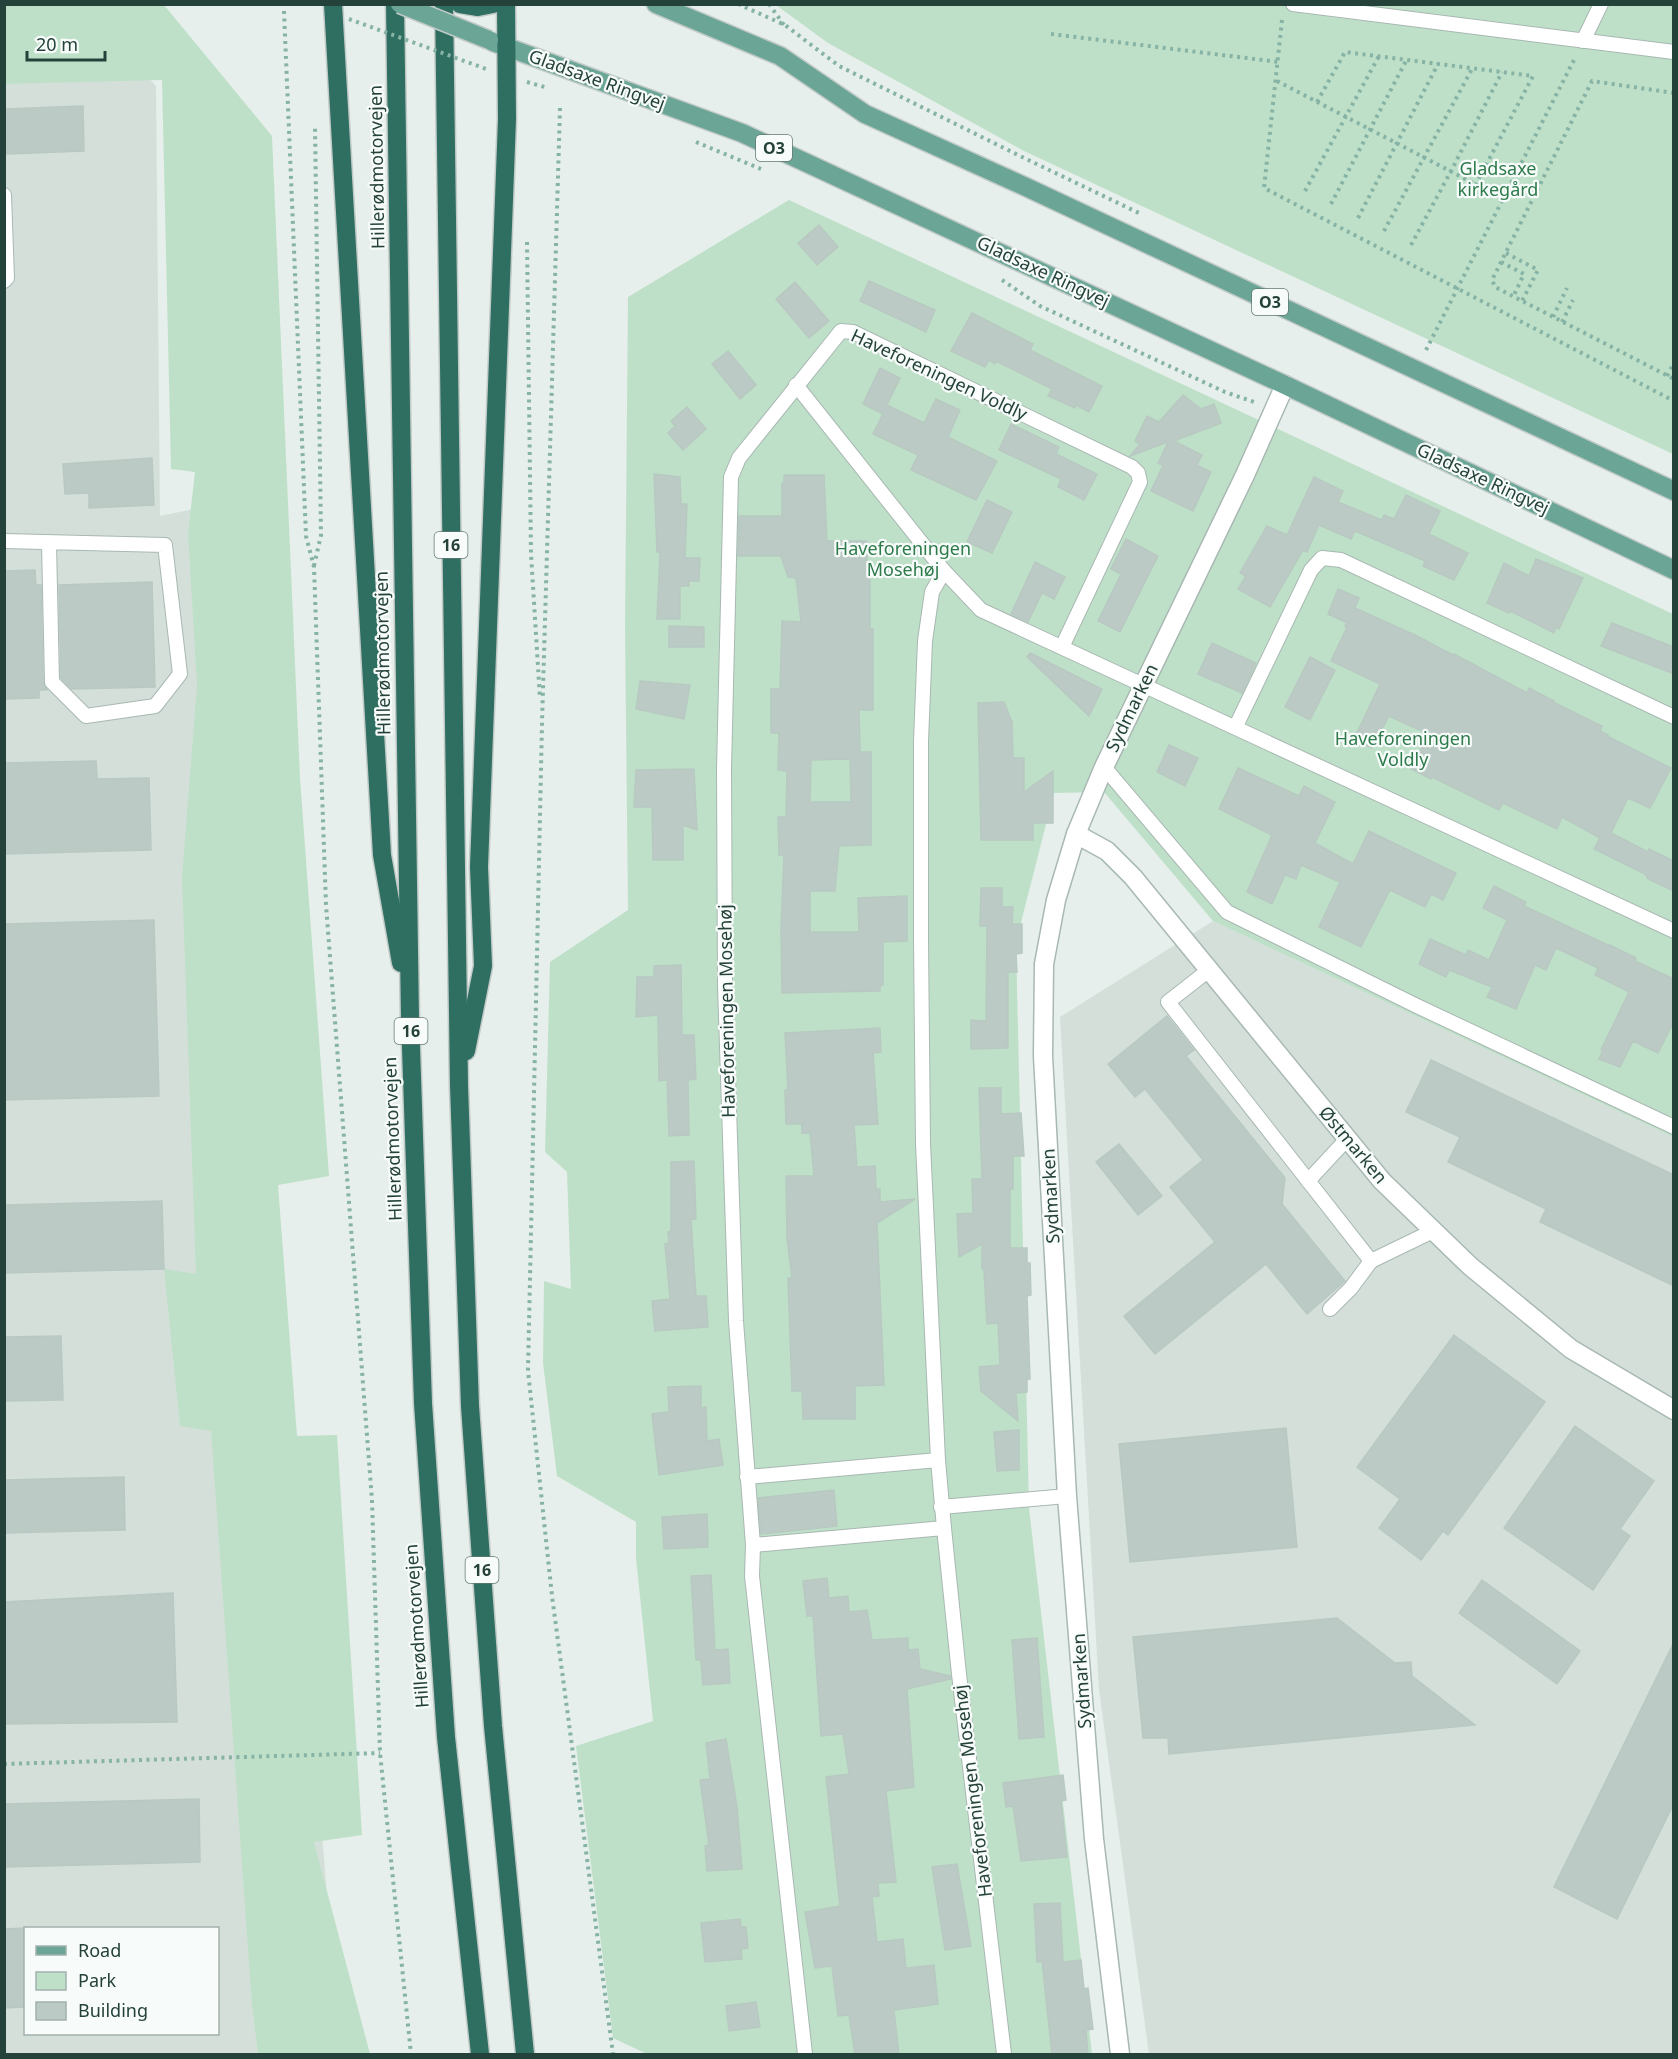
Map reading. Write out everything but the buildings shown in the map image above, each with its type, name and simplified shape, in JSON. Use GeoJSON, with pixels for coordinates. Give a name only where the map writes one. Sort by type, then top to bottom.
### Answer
{"type":"FeatureCollection","features":[{"type":"Feature","properties":{"kind":"highway"},"geometry":{"type":"LineString","coordinates":[[333,4],[382,855],[410,1018]]}},
{"type":"Feature","properties":{"kind":"highway","name":"Hillerødmotorvejen"},"geometry":{"type":"LineString","coordinates":[[398,4],[410,1018],[424,1414],[446,1737],[480,2055]]}},
{"type":"Feature","properties":{"kind":"highway","name":"16"},"geometry":{"type":"LineString","coordinates":[[444,4],[459,1085],[470,1406],[493,1726],[525,2055]]}},
{"type":"Feature","properties":{"kind":"highway"},"geometry":{"type":"LineString","coordinates":[[459,1085],[483,966],[479,867],[507,119],[506,48],[496,5],[478,7],[460,4]]}},
{"type":"Feature","properties":{"kind":"main road","name":"Gladsaxe Ringvej"},"geometry":{"type":"LineString","coordinates":[[398,4],[506,48],[742,133],[1285,385],[1674,570]]}},
{"type":"Feature","properties":{"kind":"main road","name":"O3"},"geometry":{"type":"LineString","coordinates":[[656,4],[780,56],[865,114],[1026,187],[1674,491]]}},
{"type":"Feature","properties":{"kind":"street","name":"Sydmarken"},"geometry":{"type":"LineString","coordinates":[[1120,2055],[1094,1839],[1067,1496],[1043,1056],[1044,964],[1056,900],[1076,834],[1104,767],[1285,385]]}},
{"type":"Feature","properties":{"kind":"street","name":"Østmarken"},"geometry":{"type":"LineString","coordinates":[[1076,834],[1107,851],[1133,877],[1382,1181],[1433,1231],[1470,1266],[1571,1349],[1674,1410]]}},
{"type":"Feature","properties":{"kind":"lane"},"geometry":{"type":"LineString","coordinates":[[1293,4],[1674,52]]}},
{"type":"Feature","properties":{"kind":"lane"},"geometry":{"type":"LineString","coordinates":[[1583,41],[1601,4]]}},
{"type":"Feature","properties":{"kind":"lane"},"geometry":{"type":"LineString","coordinates":[[4,195],[7,278],[4,281]]}},
{"type":"Feature","properties":{"kind":"lane","name":"Haveforeningen Voldly"},"geometry":{"type":"LineString","coordinates":[[796,385],[841,331],[853,332],[1132,467],[1138,474],[1140,482],[1062,647]]}},
{"type":"Feature","properties":{"kind":"lane"},"geometry":{"type":"LineString","coordinates":[[796,385],[944,571],[981,610],[1236,726],[1674,931]]}},
{"type":"Feature","properties":{"kind":"lane","name":"Haveforeningen Mosehøj"},"geometry":{"type":"LineString","coordinates":[[796,385],[739,458],[731,477],[724,768],[725,985],[736,1321],[753,1545],[752,1576],[805,2055]]}},
{"type":"Feature","properties":{"kind":"lane"},"geometry":{"type":"LineString","coordinates":[[4,541],[165,545],[180,674],[155,706],[86,716],[52,682],[49,543]]}},
{"type":"Feature","properties":{"kind":"lane"},"geometry":{"type":"LineString","coordinates":[[1236,726],[1311,570],[1322,558],[1341,560],[1674,717]]}},
{"type":"Feature","properties":{"kind":"lane","name":"Haveforeningen Mosehøj"},"geometry":{"type":"LineString","coordinates":[[944,571],[932,592],[925,641],[921,764],[924,1144],[941,1506],[1004,2055]]}},
{"type":"Feature","properties":{"kind":"lane"},"geometry":{"type":"LineString","coordinates":[[1104,767],[1227,912],[1417,1006],[1674,1127]]}},
{"type":"Feature","properties":{"kind":"lane"},"geometry":{"type":"LineString","coordinates":[[1209,970],[1168,1002],[1371,1261]]}},
{"type":"Feature","properties":{"kind":"lane"},"geometry":{"type":"LineString","coordinates":[[1308,1181],[1347,1139]]}},
{"type":"Feature","properties":{"kind":"lane"},"geometry":{"type":"LineString","coordinates":[[1330,1309],[1351,1288],[1371,1261],[1433,1231]]}},
{"type":"Feature","properties":{"kind":"lane"},"geometry":{"type":"LineString","coordinates":[[747,1477],[939,1460]]}},
{"type":"Feature","properties":{"kind":"lane"},"geometry":{"type":"LineString","coordinates":[[941,1506],[1067,1496]]}},
{"type":"Feature","properties":{"kind":"lane"},"geometry":{"type":"LineString","coordinates":[[753,1545],[944,1528]]}},
{"type":"Feature","properties":{"kind":"path"},"geometry":{"type":"LineString","coordinates":[[738,4],[785,25],[839,66],[1147,216]]}},
{"type":"Feature","properties":{"kind":"path"},"geometry":{"type":"LineString","coordinates":[[769,4],[785,25]]}},
{"type":"Feature","properties":{"kind":"path"},"geometry":{"type":"LineString","coordinates":[[284,11],[306,536],[314,567],[326,905],[372,1500],[380,1753],[411,2055]]}},
{"type":"Feature","properties":{"kind":"path"},"geometry":{"type":"LineString","coordinates":[[1282,16],[1279,62],[1264,188],[1674,401]]}},
{"type":"Feature","properties":{"kind":"path"},"geometry":{"type":"LineString","coordinates":[[350,19],[489,70]]}},
{"type":"Feature","properties":{"kind":"path"},"geometry":{"type":"LineString","coordinates":[[1051,34],[1279,62]]}},
{"type":"Feature","properties":{"kind":"path"},"geometry":{"type":"LineString","coordinates":[[1417,345],[1426,350],[1583,41]]}},
{"type":"Feature","properties":{"kind":"path"},"geometry":{"type":"LineString","coordinates":[[1317,102],[1345,52],[1533,76],[1476,184]]}},
{"type":"Feature","properties":{"kind":"path"},"geometry":{"type":"LineString","coordinates":[[1305,191],[1379,56]]}},
{"type":"Feature","properties":{"kind":"path"},"geometry":{"type":"LineString","coordinates":[[1331,204],[1407,60]]}},
{"type":"Feature","properties":{"kind":"path"},"geometry":{"type":"LineString","coordinates":[[1358,218],[1438,64]]}},
{"type":"Feature","properties":{"kind":"path"},"geometry":{"type":"LineString","coordinates":[[1384,231],[1472,69]]}},
{"type":"Feature","properties":{"kind":"path"},"geometry":{"type":"LineString","coordinates":[[1411,245],[1502,72]]}},
{"type":"Feature","properties":{"kind":"path"},"geometry":{"type":"LineString","coordinates":[[1277,81],[1503,198]]}},
{"type":"Feature","properties":{"kind":"path"},"geometry":{"type":"LineString","coordinates":[[1674,93],[1592,81],[1492,280],[1495,287],[1512,297],[1674,379]]}},
{"type":"Feature","properties":{"kind":"path"},"geometry":{"type":"LineString","coordinates":[[526,93],[526,82],[557,91]]}},
{"type":"Feature","properties":{"kind":"path"},"geometry":{"type":"LineString","coordinates":[[560,108],[542,723],[528,1371],[552,1596],[613,2055]]}},
{"type":"Feature","properties":{"kind":"path"},"geometry":{"type":"LineString","coordinates":[[314,567],[321,536],[315,122]]}},
{"type":"Feature","properties":{"kind":"path"},"geometry":{"type":"LineString","coordinates":[[695,141],[762,169]]}},
{"type":"Feature","properties":{"kind":"path"},"geometry":{"type":"LineString","coordinates":[[527,234],[531,554],[542,723]]}},
{"type":"Feature","properties":{"kind":"path"},"geometry":{"type":"LineString","coordinates":[[1506,253],[1538,270],[1522,302]]}},
{"type":"Feature","properties":{"kind":"path"},"geometry":{"type":"LineString","coordinates":[[1502,262],[1524,274],[1512,297]]}},
{"type":"Feature","properties":{"kind":"path"},"geometry":{"type":"LineString","coordinates":[[994,276],[1040,306],[1225,392],[1275,409]]}},
{"type":"Feature","properties":{"kind":"path"},"geometry":{"type":"LineString","coordinates":[[1553,317],[1567,288]]}},
{"type":"Feature","properties":{"kind":"path"},"geometry":{"type":"LineString","coordinates":[[1562,322],[1573,300]]}},
{"type":"Feature","properties":{"kind":"path"},"geometry":{"type":"LineString","coordinates":[[1667,376],[1674,363]]}},
{"type":"Feature","properties":{"kind":"path"},"geometry":{"type":"LineString","coordinates":[[4,1764],[380,1753]]}},
{"type":"Feature","properties":{"kind":"shaded area"},"geometry":{"type":"Polygon","coordinates":[[[94,4],[140,69],[156,86],[160,516],[213,505],[340,2054],[5,2054],[4,5],[94,4]]]}},
{"type":"Feature","properties":{"kind":"shaded area"},"geometry":{"type":"Polygon","coordinates":[[[1213,921],[1673,1137],[1673,2054],[1149,2054],[1099,1690],[1060,1017],[1213,921]]]}},
{"type":"Feature","properties":{"kind":"green space"},"geometry":{"type":"Polygon","coordinates":[[[5,5],[164,5],[272,136],[300,778],[329,1176],[278,1185],[297,1436],[337,1435],[362,1835],[314,1842],[370,2054],[258,2054],[252,2005],[211,1431],[180,1426],[164,1269],[196,1274],[182,878],[197,685],[188,533],[195,472],[171,469],[162,80],[5,84],[5,5]]]}},
{"type":"Feature","properties":{"kind":"green space","name":"Gladsaxe kirkegård"},"geometry":{"type":"Polygon","coordinates":[[[776,5],[1673,5],[1673,454],[1024,151],[828,43],[776,5]]]}},
{"type":"Feature","properties":{"kind":"green space","name":"Haveforeningen Mosehøj"},"geometry":{"type":"Polygon","coordinates":[[[789,200],[1673,614],[1673,1137],[1213,921],[1104,792],[1054,793],[1016,942],[1029,1508],[1092,2054],[647,2054],[613,2038],[576,1746],[653,1721],[636,1558],[636,1522],[557,1476],[543,1363],[544,1281],[571,1289],[567,1172],[545,1152],[550,962],[628,910],[625,627],[628,297],[789,200]]]}}]}
